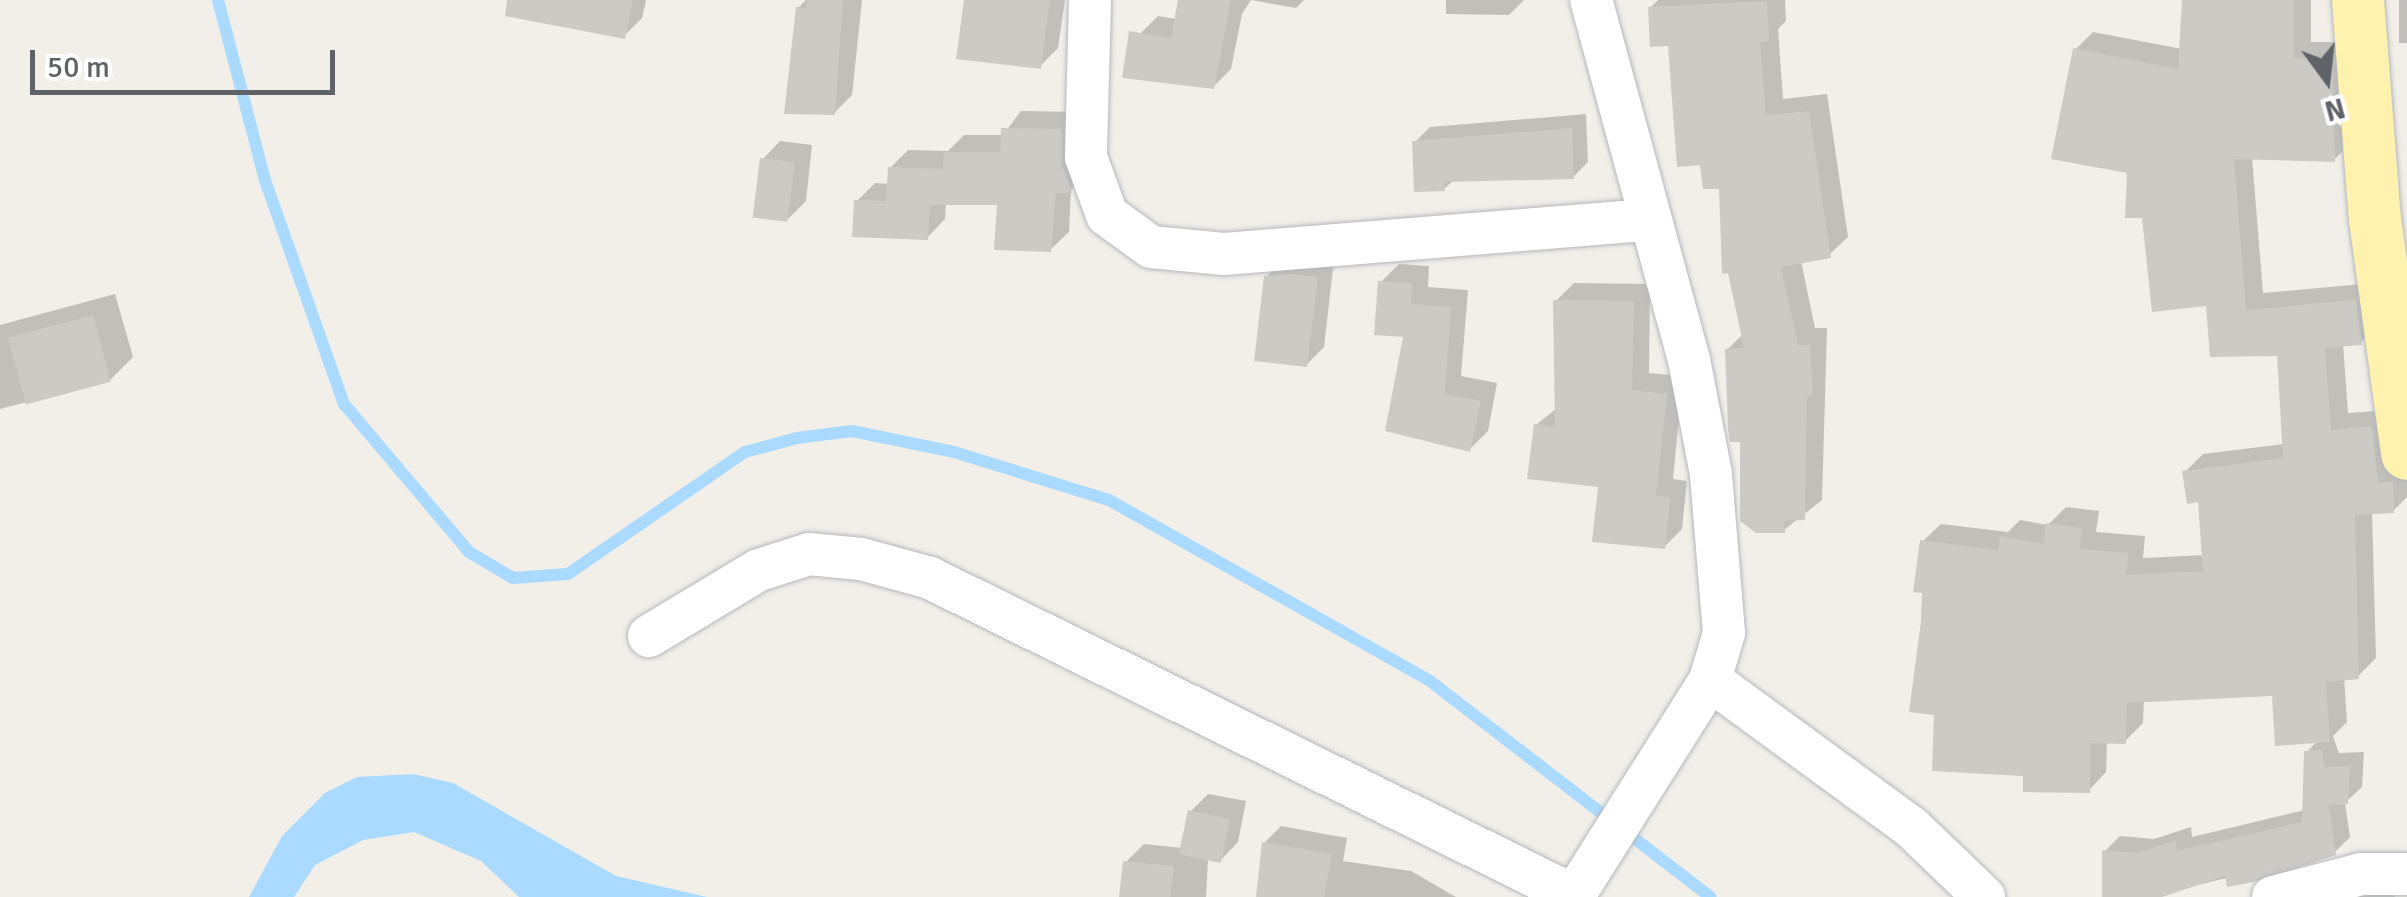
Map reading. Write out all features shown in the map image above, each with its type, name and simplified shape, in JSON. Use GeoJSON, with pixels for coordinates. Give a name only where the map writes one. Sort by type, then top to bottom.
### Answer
{"type":"FeatureCollection","features":[{"type":"Feature","properties":{"kind":"main road"},"geometry":{"type":"LineString","coordinates":[[2358,0],[2375,219],[2407,454]]}},
{"type":"Feature","properties":{"kind":"street"},"geometry":{"type":"LineString","coordinates":[[1090,0],[1086,156],[1107,214],[1151,247],[1224,254],[1648,220]]}},
{"type":"Feature","properties":{"kind":"street"},"geometry":{"type":"LineString","coordinates":[[649,636],[759,570],[808,554],[878,564],[930,578],[1579,888],[1710,680],[1724,633],[1711,474],[1689,360],[1591,0]]}},
{"type":"Feature","properties":{"kind":"street"},"geometry":{"type":"LineString","coordinates":[[1710,680],[1912,828],[1984,897]]}},
{"type":"Feature","properties":{"kind":"street"},"geometry":{"type":"LineString","coordinates":[[2273,897],[2361,874],[2407,874]]}},
{"type":"Feature","properties":{"kind":"water"},"geometry":{"type":"Polygon","coordinates":[[[413,774],[453,783],[616,876],[707,897],[519,897],[481,861],[414,832],[363,840],[315,865],[294,897],[249,897],[282,836],[325,793],[357,777],[413,774]]]}},
{"type":"Feature","properties":{"kind":"building"},"geometry":{"type":"Polygon","coordinates":[[[507,0],[633,0],[625,39],[505,16],[507,0]]]}},
{"type":"Feature","properties":{"kind":"building"},"geometry":{"type":"Polygon","coordinates":[[[807,0],[843,0],[835,115],[784,114],[796,7],[806,8],[807,0]]]}},
{"type":"Feature","properties":{"kind":"building"},"geometry":{"type":"Polygon","coordinates":[[[964,0],[1050,0],[1041,69],[956,59],[964,0]]]}},
{"type":"Feature","properties":{"kind":"building"},"geometry":{"type":"Polygon","coordinates":[[[1178,0],[1231,0],[1214,89],[1122,78],[1129,31],[1171,38],[1178,0]]]}},
{"type":"Feature","properties":{"kind":"building"},"geometry":{"type":"Polygon","coordinates":[[[2182,0],[2294,0],[2294,58],[2332,59],[2335,162],[2234,159],[2246,310],[2356,300],[2362,345],[2325,348],[2331,430],[2372,426],[2378,483],[2393,482],[2394,513],[2355,515],[2359,679],[2326,682],[2330,742],[2275,746],[2272,696],[2127,703],[2126,744],[2090,743],[2090,793],[2023,792],[2023,776],[1932,771],[1934,715],[1909,712],[1921,621],[1922,593],[1913,592],[1920,540],[1998,550],[2000,536],[2043,544],[2046,523],[2082,528],[2080,549],[2129,553],[2126,575],[2203,571],[2198,502],[2187,504],[2182,471],[2283,458],[2277,356],[2210,357],[2206,306],[2152,312],[2142,218],[2125,218],[2127,173],[2051,159],[2073,48],[2178,69],[2182,0]]]}},
{"type":"Feature","properties":{"kind":"building"},"geometry":{"type":"Polygon","coordinates":[[[1767,1],[1769,41],[1760,42],[1766,115],[1809,111],[1831,258],[1781,267],[1798,345],[1810,345],[1813,396],[1807,396],[1805,520],[1784,521],[1785,533],[1756,533],[1740,521],[1740,442],[1730,442],[1725,349],[1744,348],[1728,273],[1722,274],[1719,189],[1703,189],[1700,165],[1677,167],[1668,46],[1650,47],[1648,7],[1767,1]]]}},
{"type":"Feature","properties":{"kind":"building"},"geometry":{"type":"Polygon","coordinates":[[[1001,128],[1062,129],[1062,165],[1072,193],[1056,193],[1051,252],[994,250],[997,205],[930,205],[928,240],[852,237],[854,200],[886,201],[888,167],[943,169],[944,152],[1000,152],[1001,128]]]}},
{"type":"Feature","properties":{"kind":"building"},"geometry":{"type":"Polygon","coordinates":[[[1572,128],[1574,179],[1445,182],[1445,191],[1414,192],[1412,141],[1572,128]]]}},
{"type":"Feature","properties":{"kind":"building"},"geometry":{"type":"Polygon","coordinates":[[[760,158],[795,162],[787,222],[753,218],[760,158]]]}},
{"type":"Feature","properties":{"kind":"building"},"geometry":{"type":"Polygon","coordinates":[[[1264,276],[1318,277],[1307,367],[1254,361],[1264,276]]]}},
{"type":"Feature","properties":{"kind":"building"},"geometry":{"type":"Polygon","coordinates":[[[1378,281],[1412,283],[1411,304],[1451,307],[1445,394],[1481,401],[1470,452],[1385,431],[1403,337],[1374,335],[1378,281]]]}},
{"type":"Feature","properties":{"kind":"building"},"geometry":{"type":"Polygon","coordinates":[[[1553,300],[1634,301],[1632,390],[1667,394],[1656,496],[1670,498],[1665,549],[1592,542],[1598,487],[1527,479],[1534,424],[1555,427],[1553,300]]]}},
{"type":"Feature","properties":{"kind":"building"},"geometry":{"type":"Polygon","coordinates":[[[93,315],[111,382],[26,404],[8,338],[93,315]]]}},
{"type":"Feature","properties":{"kind":"building"},"geometry":{"type":"Polygon","coordinates":[[[2322,750],[2325,767],[2350,766],[2348,804],[2329,805],[2336,855],[2227,887],[2225,876],[2162,897],[2102,897],[2102,850],[2137,853],[2176,840],[2177,851],[2302,822],[2304,751],[2322,750]]]}},
{"type":"Feature","properties":{"kind":"building"},"geometry":{"type":"Polygon","coordinates":[[[1188,810],[1230,819],[1221,863],[1179,854],[1188,810]]]}},
{"type":"Feature","properties":{"kind":"building"},"geometry":{"type":"Polygon","coordinates":[[[1262,842],[1332,854],[1324,897],[1256,897],[1262,842]]]}},
{"type":"Feature","properties":{"kind":"building"},"geometry":{"type":"Polygon","coordinates":[[[1123,861],[1174,866],[1170,897],[1119,897],[1123,861]]]}},
{"type":"Feature","properties":{"kind":"waterway"},"geometry":{"type":"LineString","coordinates":[[218,0],[265,180],[344,404],[469,552],[513,578],[568,574],[745,452],[797,438],[852,431],[954,452],[1109,500],[1430,681],[1710,897]]}}]}
